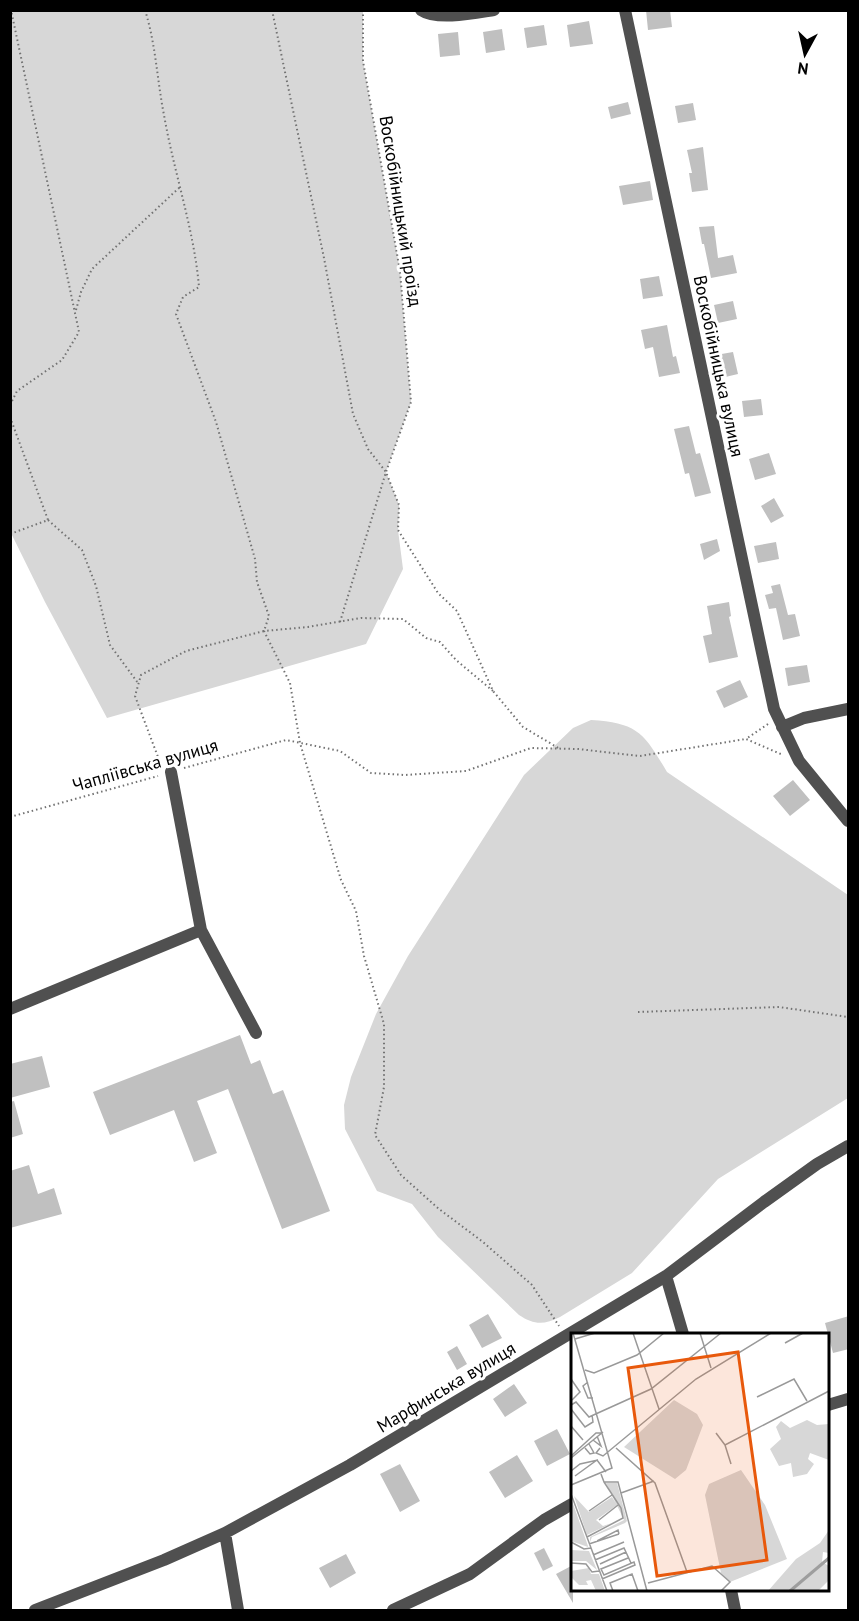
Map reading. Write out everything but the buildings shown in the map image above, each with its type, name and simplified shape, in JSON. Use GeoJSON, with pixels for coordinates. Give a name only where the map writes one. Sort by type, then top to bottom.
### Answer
{"type":"FeatureCollection","features":[{"type":"Feature","properties":{"kind":"street"},"geometry":{"type":"LineString","coordinates":[[421,10],[426,14],[451,15],[494,10]]}},
{"type":"Feature","properties":{"kind":"street","name":"Воскобійницька вулиця"},"geometry":{"type":"LineString","coordinates":[[626,10],[761,657],[780,722],[800,761],[849,821]]}},
{"type":"Feature","properties":{"kind":"street"},"geometry":{"type":"LineString","coordinates":[[780,722],[849,709]]}},
{"type":"Feature","properties":{"kind":"street"},"geometry":{"type":"LineString","coordinates":[[168,773],[201,930],[256,1033]]}},
{"type":"Feature","properties":{"kind":"street"},"geometry":{"type":"LineString","coordinates":[[10,1009],[201,930]]}},
{"type":"Feature","properties":{"kind":"street","name":"Марфинська вулиця"},"geometry":{"type":"LineString","coordinates":[[35,1611],[164,1560],[225,1533],[350,1465],[666,1276],[817,1164],[849,1146]]}},
{"type":"Feature","properties":{"kind":"street"},"geometry":{"type":"LineString","coordinates":[[666,1276],[682,1333]]}},
{"type":"Feature","properties":{"kind":"street"},"geometry":{"type":"LineString","coordinates":[[829,1405],[849,1399]]}},
{"type":"Feature","properties":{"kind":"street"},"geometry":{"type":"LineString","coordinates":[[393,1611],[470,1574],[544,1520],[571,1505]]}},
{"type":"Feature","properties":{"kind":"street"},"geometry":{"type":"LineString","coordinates":[[225,1533],[238,1611]]}},
{"type":"Feature","properties":{"kind":"street"},"geometry":{"type":"LineString","coordinates":[[731,1591],[735,1611]]}},
{"type":"Feature","properties":{"kind":"path"},"geometry":{"type":"LineString","coordinates":[[10,405],[17,391],[62,360],[79,332],[11,10]]}},
{"type":"Feature","properties":{"kind":"path"},"geometry":{"type":"LineString","coordinates":[[145,10],[152,33],[164,116],[196,259],[199,287],[183,297],[176,314],[216,422],[255,560],[257,582],[269,616],[264,631],[290,683],[300,743],[341,880],[356,912],[364,956],[384,1024],[384,1087],[375,1135],[401,1174],[439,1209],[483,1242],[532,1285],[565,1336]]}},
{"type":"Feature","properties":{"kind":"path"},"geometry":{"type":"LineString","coordinates":[[272,10],[324,258],[352,414],[368,449],[386,472],[399,505],[398,530],[438,593],[457,611],[494,691]]}},
{"type":"Feature","properties":{"kind":"path","name":"Воскобійницький проїзд"},"geometry":{"type":"LineString","coordinates":[[340,621],[386,472],[411,402],[400,272],[363,61],[363,10]]}},
{"type":"Feature","properties":{"kind":"path"},"geometry":{"type":"LineString","coordinates":[[75,313],[81,292],[92,269],[180,186]]}},
{"type":"Feature","properties":{"kind":"path"},"geometry":{"type":"LineString","coordinates":[[10,417],[48,520],[82,550],[96,586],[110,645],[138,684]]}},
{"type":"Feature","properties":{"kind":"path"},"geometry":{"type":"LineString","coordinates":[[10,534],[48,520]]}},
{"type":"Feature","properties":{"kind":"path"},"geometry":{"type":"LineString","coordinates":[[168,773],[135,696],[141,675],[186,651],[264,631],[361,618],[403,619],[426,639],[440,642],[456,660],[494,691],[524,727],[560,748]]}},
{"type":"Feature","properties":{"kind":"path"},"geometry":{"type":"LineString","coordinates":[[300,743],[340,751],[371,773],[405,775],[466,771],[531,748],[560,748],[640,756],[746,739],[780,722]]}},
{"type":"Feature","properties":{"kind":"path"},"geometry":{"type":"LineString","coordinates":[[746,739],[770,751],[800,761]]}},
{"type":"Feature","properties":{"kind":"path","name":"Чапліївська вулиця"},"geometry":{"type":"LineString","coordinates":[[10,817],[286,740],[300,743]]}},
{"type":"Feature","properties":{"kind":"path"},"geometry":{"type":"LineString","coordinates":[[638,1012],[779,1007],[849,1017]]}},
{"type":"Feature","properties":{"kind":"shaded area"},"geometry":{"type":"Polygon","coordinates":[[[11,10],[363,11],[363,61],[400,271],[411,402],[386,472],[399,505],[398,530],[403,569],[366,644],[107,718],[11,533],[11,10]]]}},
{"type":"Feature","properties":{"kind":"shaded area"},"geometry":{"type":"Polygon","coordinates":[[[591,720],[619,724],[638,732],[652,748],[667,772],[848,895],[848,1098],[718,1179],[632,1273],[560,1317],[539,1323],[529,1321],[519,1315],[438,1237],[412,1204],[377,1191],[345,1129],[344,1105],[351,1077],[376,1014],[408,956],[524,775],[573,728],[591,720]]]}}]}
